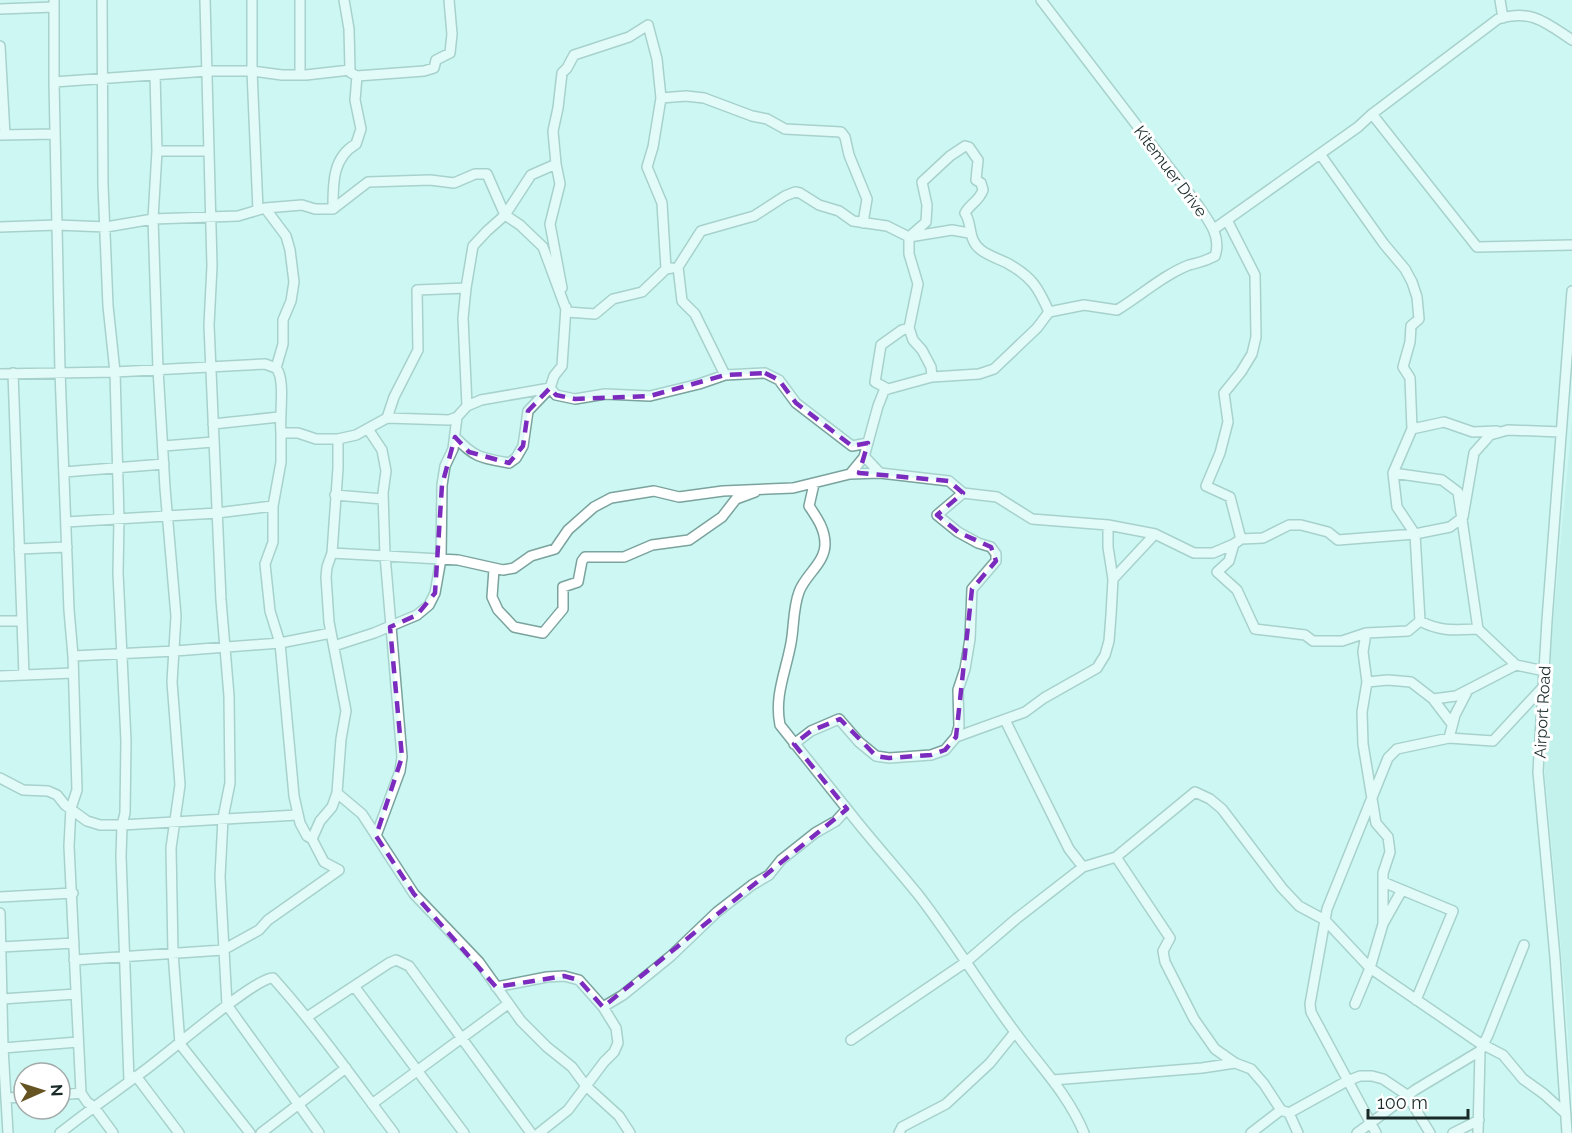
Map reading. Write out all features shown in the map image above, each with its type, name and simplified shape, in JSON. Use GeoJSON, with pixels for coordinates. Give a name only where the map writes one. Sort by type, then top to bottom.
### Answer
{"type":"FeatureCollection","features":[{"type":"Feature","properties":{"kind":"street"},"geometry":{"type":"LineString","coordinates":[[2,9],[10,0]]}},
{"type":"Feature","properties":{"kind":"street"},"geometry":{"type":"LineString","coordinates":[[102,0],[103,184],[108,306],[115,372],[119,519],[118,573],[126,741],[125,813],[122,825],[133,1079],[179,1133]]}},
{"type":"Feature","properties":{"kind":"street"},"geometry":{"type":"LineString","coordinates":[[205,0],[212,266],[209,325],[223,648],[228,696],[230,783],[223,818],[220,877],[227,1005],[319,1133]]}},
{"type":"Feature","properties":{"kind":"street"},"geometry":{"type":"LineString","coordinates":[[252,0],[252,71],[262,209],[286,236],[294,282],[291,301],[283,321],[283,344],[276,368]]}},
{"type":"Feature","properties":{"kind":"street"},"geometry":{"type":"LineString","coordinates":[[300,0],[300,75]]}},
{"type":"Feature","properties":{"kind":"street"},"geometry":{"type":"LineString","coordinates":[[333,209],[333,182],[339,160],[347,149],[356,144],[361,129],[355,99],[354,73],[344,0]]}},
{"type":"Feature","properties":{"kind":"street"},"geometry":{"type":"LineString","coordinates":[[54,82],[208,71],[252,71],[300,75],[424,71],[434,68],[436,60],[450,53],[452,34],[449,0]]}},
{"type":"Feature","properties":{"kind":"street","name":"Kitemuer Drive"},"geometry":{"type":"LineString","coordinates":[[1041,0],[1197,204],[1214,230],[1358,126],[1498,19],[1503,18]]}},
{"type":"Feature","properties":{"kind":"street"},"geometry":{"type":"LineString","coordinates":[[1501,1],[1503,18],[1513,15],[1531,16],[1572,40]]}},
{"type":"Feature","properties":{"kind":"street"},"geometry":{"type":"LineString","coordinates":[[2,9],[54,4],[60,371],[77,790],[71,808],[69,846],[78,1042],[81,1094],[94,1107],[113,1133]]}},
{"type":"Feature","properties":{"kind":"street"},"geometry":{"type":"LineString","coordinates":[[455,437],[469,452],[492,461],[509,463],[516,458],[523,446],[528,411],[550,388],[554,376],[562,366],[567,312],[550,224],[560,184],[553,131],[562,73],[574,55],[629,37],[648,25],[657,59],[661,98],[653,147],[647,167],[662,203],[666,269]]}},
{"type":"Feature","properties":{"kind":"street"},"geometry":{"type":"LineString","coordinates":[[0,46],[3,135],[55,135]]}},
{"type":"Feature","properties":{"kind":"street"},"geometry":{"type":"LineString","coordinates":[[155,75],[157,152],[153,219],[164,464],[176,616],[172,682],[180,785],[171,848],[173,953],[180,1044],[250,1133]]}},
{"type":"Feature","properties":{"kind":"street"},"geometry":{"type":"LineString","coordinates":[[661,98],[686,96],[704,98],[752,117],[767,119],[785,129],[840,132],[845,137],[849,155],[867,199],[863,223]]}},
{"type":"Feature","properties":{"kind":"street"},"geometry":{"type":"LineString","coordinates":[[1372,114],[1477,246],[1572,245]]}},
{"type":"Feature","properties":{"kind":"street"},"geometry":{"type":"LineString","coordinates":[[1351,118],[1358,126]]}},
{"type":"Feature","properties":{"kind":"street"},"geometry":{"type":"LineString","coordinates":[[932,377],[932,367],[913,340],[909,328],[918,284],[909,254],[909,237],[926,222],[927,205],[922,182],[950,156],[967,146],[975,153],[978,160],[976,180],[981,183],[983,190],[980,199],[969,206],[965,213],[969,219],[969,233],[980,250],[1009,264],[1033,282],[1049,312]]}},
{"type":"Feature","properties":{"kind":"street"},"geometry":{"type":"LineString","coordinates":[[157,152],[208,151]]}},
{"type":"Feature","properties":{"kind":"street"},"geometry":{"type":"LineString","coordinates":[[1320,154],[1384,244],[1405,269],[1416,297],[1419,319],[1411,326],[1410,342],[1403,367],[1410,378],[1412,429],[1393,473],[1397,507],[1415,534],[1420,621]]}},
{"type":"Feature","properties":{"kind":"street"},"geometry":{"type":"LineString","coordinates":[[467,406],[463,318],[473,246],[505,215],[531,175],[556,164]]}},
{"type":"Feature","properties":{"kind":"street"},"geometry":{"type":"LineString","coordinates":[[0,227],[57,225],[106,228],[153,219],[238,216],[262,209],[302,205],[315,209],[333,209],[368,182],[430,180],[454,183],[475,174],[487,174],[505,215],[520,225],[543,247],[567,312]]}},
{"type":"Feature","properties":{"kind":"street"},"geometry":{"type":"LineString","coordinates":[[725,375],[695,314],[682,301],[678,267],[701,231],[754,216],[795,192],[819,205],[839,211],[852,220],[886,226],[909,237],[952,230],[969,233]]}},
{"type":"Feature","properties":{"kind":"street"},"geometry":{"type":"LineString","coordinates":[[1228,222],[1255,275],[1256,337],[1252,354],[1224,393],[1228,422],[1220,453],[1206,486],[1230,497],[1238,542],[1229,561],[1217,572],[1237,590],[1255,629],[1305,634],[1313,641],[1342,641],[1366,633],[1408,631],[1420,621]]}},
{"type":"Feature","properties":{"kind":"street"},"geometry":{"type":"LineString","coordinates":[[909,328],[902,330],[881,345],[875,382],[888,388],[932,377],[979,374],[994,369],[1037,328],[1049,312],[1084,305],[1117,310],[1189,265],[1203,263],[1215,256],[1219,246],[1214,230]]}},
{"type":"Feature","properties":{"kind":"street"},"geometry":{"type":"LineString","coordinates":[[567,312],[595,314],[613,299],[642,292],[666,269],[678,267]]}},
{"type":"Feature","properties":{"kind":"street"},"geometry":{"type":"LineString","coordinates":[[387,418],[394,397],[418,350],[417,290],[466,288]]}},
{"type":"Feature","properties":{"kind":"street","name":"Airport Road"},"geometry":{"type":"LineString","coordinates":[[1568,1133],[1538,772],[1572,291]]}},
{"type":"Feature","properties":{"kind":"street"},"geometry":{"type":"LineString","coordinates":[[0,374],[60,371],[115,372],[265,364],[276,368],[282,379],[279,417],[281,462],[273,506],[273,542],[265,564],[270,611],[280,643],[297,815],[324,862],[339,870],[268,920],[259,930],[223,950],[74,960]]}},
{"type":"Feature","properties":{"kind":"street"},"geometry":{"type":"LineString","coordinates":[[13,373],[24,675]]}},
{"type":"Feature","properties":{"kind":"street"},"geometry":{"type":"LineString","coordinates":[[550,388],[556,396],[575,399],[605,394],[650,396],[725,375],[765,373],[780,380],[796,403],[852,446],[868,443]]}},
{"type":"Feature","properties":{"kind":"street"},"geometry":{"type":"LineString","coordinates":[[281,433],[298,433],[316,439],[338,439],[368,429],[387,418],[446,421],[457,417],[467,406],[481,400],[550,388]]}},
{"type":"Feature","properties":{"kind":"street"},"geometry":{"type":"LineString","coordinates":[[850,474],[864,456],[878,406],[888,388]]}},
{"type":"Feature","properties":{"kind":"street"},"geometry":{"type":"LineString","coordinates":[[213,424],[279,417]]}},
{"type":"Feature","properties":{"kind":"street"},"geometry":{"type":"LineString","coordinates":[[334,646],[390,627],[417,615],[429,605],[435,592],[441,559],[442,485],[445,466],[453,449],[457,417]]}},
{"type":"Feature","properties":{"kind":"street"},"geometry":{"type":"LineString","coordinates":[[1412,429],[1444,423],[1473,432],[1508,430],[1561,432]]}},
{"type":"Feature","properties":{"kind":"street"},"geometry":{"type":"LineString","coordinates":[[368,429],[385,456],[383,499],[385,555],[402,756],[400,771],[376,836]]}},
{"type":"Feature","properties":{"kind":"street"},"geometry":{"type":"LineString","coordinates":[[332,553],[458,560],[494,569],[510,569],[531,556],[555,549],[568,530],[594,507],[611,498],[654,491],[679,497],[723,491],[793,488],[850,474],[880,473],[948,482],[963,493],[997,497],[1032,519],[1108,525],[1155,534],[1194,553],[1213,553],[1238,542],[1263,538],[1289,525],[1317,528],[1328,532],[1338,540],[1415,534],[1450,527],[1463,517],[1474,453],[1490,435],[1508,430]]}},
{"type":"Feature","properties":{"kind":"street"},"geometry":{"type":"LineString","coordinates":[[312,839],[320,821],[332,807],[337,794],[341,739],[346,711],[331,633],[326,577],[332,553],[338,439]]}},
{"type":"Feature","properties":{"kind":"street"},"geometry":{"type":"LineString","coordinates":[[164,446],[213,442]]}},
{"type":"Feature","properties":{"kind":"street"},"geometry":{"type":"LineString","coordinates":[[864,456],[880,473]]}},
{"type":"Feature","properties":{"kind":"street"},"geometry":{"type":"LineString","coordinates":[[64,472],[164,464]]}},
{"type":"Feature","properties":{"kind":"street"},"geometry":{"type":"LineString","coordinates":[[1393,473],[1442,480],[1458,492],[1478,629],[1516,665],[1544,671]]}},
{"type":"Feature","properties":{"kind":"street"},"geometry":{"type":"LineString","coordinates":[[814,484],[809,506],[823,527],[826,547],[822,558],[799,591],[791,644],[778,696],[777,711],[780,725],[919,896],[1015,1032],[1075,1111],[1084,1133]]}},
{"type":"Feature","properties":{"kind":"street"},"geometry":{"type":"LineString","coordinates":[[494,569],[492,597],[498,610],[514,627],[543,633],[563,609],[563,587],[578,582],[582,561],[585,558],[624,557],[652,545],[689,540],[722,517],[736,499],[763,489]]}},
{"type":"Feature","properties":{"kind":"street"},"geometry":{"type":"LineString","coordinates":[[794,744],[811,731],[839,719],[859,742],[876,756],[889,758],[931,755],[945,750],[956,737],[959,726],[958,690],[965,669],[970,639],[972,589],[996,561],[996,554],[992,547],[978,543],[958,532],[937,515],[963,493]]}},
{"type":"Feature","properties":{"kind":"street"},"geometry":{"type":"LineString","coordinates":[[335,495],[383,499]]}},
{"type":"Feature","properties":{"kind":"street"},"geometry":{"type":"LineString","coordinates":[[66,522],[217,513],[273,506]]}},
{"type":"Feature","properties":{"kind":"street"},"geometry":{"type":"LineString","coordinates":[[956,737],[1025,712],[1064,685],[1097,668],[1105,655],[1109,641],[1113,579],[1108,525]]}},
{"type":"Feature","properties":{"kind":"street"},"geometry":{"type":"LineString","coordinates":[[1113,579],[1155,534]]}},
{"type":"Feature","properties":{"kind":"street"},"geometry":{"type":"LineString","coordinates":[[19,549],[67,547]]}},
{"type":"Feature","properties":{"kind":"street"},"geometry":{"type":"LineString","coordinates":[[0,621],[22,621]]}},
{"type":"Feature","properties":{"kind":"street"},"geometry":{"type":"LineString","coordinates":[[1420,621],[1434,628],[1478,629]]}},
{"type":"Feature","properties":{"kind":"street"},"geometry":{"type":"LineString","coordinates":[[73,656],[280,643],[331,633]]}},
{"type":"Feature","properties":{"kind":"street"},"geometry":{"type":"LineString","coordinates":[[1366,633],[1363,652],[1367,682],[1362,712],[1363,744],[1376,823],[1388,837],[1390,852],[1383,873],[1383,924]]}},
{"type":"Feature","properties":{"kind":"street"},"geometry":{"type":"LineString","coordinates":[[1433,699],[1456,696],[1469,687],[1516,665]]}},
{"type":"Feature","properties":{"kind":"street"},"geometry":{"type":"LineString","coordinates":[[0,676],[73,673]]}},
{"type":"Feature","properties":{"kind":"street"},"geometry":{"type":"LineString","coordinates":[[1367,682],[1388,680],[1411,682],[1433,699],[1452,724]]}},
{"type":"Feature","properties":{"kind":"street"},"geometry":{"type":"LineString","coordinates":[[1373,1129],[1311,1012],[1310,1004],[1325,920],[1336,883],[1388,758],[1397,749],[1449,738],[1493,741],[1544,686]]}},
{"type":"Feature","properties":{"kind":"street"},"geometry":{"type":"LineString","coordinates":[[1449,738],[1452,724],[1469,687]]}},
{"type":"Feature","properties":{"kind":"street"},"geometry":{"type":"LineString","coordinates":[[1005,720],[1069,849],[1083,867]]}},
{"type":"Feature","properties":{"kind":"street"},"geometry":{"type":"LineString","coordinates":[[0,778],[22,790],[48,791],[57,795],[65,805],[87,821],[100,825],[297,815]]}},
{"type":"Feature","properties":{"kind":"street"},"geometry":{"type":"LineString","coordinates":[[851,1040],[966,962],[1016,919],[1083,867],[1116,857],[1195,792],[1222,808],[1282,888],[1299,906],[1325,920],[1370,968],[1482,1048],[1503,1055],[1523,1079],[1566,1114]]}},
{"type":"Feature","properties":{"kind":"street"},"geometry":{"type":"LineString","coordinates":[[337,794],[362,814],[414,894],[479,962],[521,1021],[547,1047],[572,1067],[586,1086],[619,1116],[630,1133]]}},
{"type":"Feature","properties":{"kind":"street"},"geometry":{"type":"LineString","coordinates":[[603,1007],[623,995],[670,956],[717,912],[769,875],[781,860],[815,833],[836,820],[847,808]]}},
{"type":"Feature","properties":{"kind":"street"},"geometry":{"type":"LineString","coordinates":[[1116,857],[1170,938],[1163,951],[1164,962],[1194,1019],[1215,1049],[1235,1064],[1251,1069],[1285,1112],[1298,1133]]}},
{"type":"Feature","properties":{"kind":"street"},"geometry":{"type":"LineString","coordinates":[[1383,882],[1453,911],[1416,1000]]}},
{"type":"Feature","properties":{"kind":"street"},"geometry":{"type":"LineString","coordinates":[[1355,1004],[1370,968],[1383,924],[1402,890]]}},
{"type":"Feature","properties":{"kind":"street"},"geometry":{"type":"LineString","coordinates":[[0,897],[72,893]]}},
{"type":"Feature","properties":{"kind":"street"},"geometry":{"type":"LineString","coordinates":[[0,913],[2,1064],[8,1133]]}},
{"type":"Feature","properties":{"kind":"street"},"geometry":{"type":"LineString","coordinates":[[1,947],[74,943]]}},
{"type":"Feature","properties":{"kind":"street"},"geometry":{"type":"LineString","coordinates":[[1478,1133],[1482,1048],[1524,945]]}},
{"type":"Feature","properties":{"kind":"street"},"geometry":{"type":"LineString","coordinates":[[307,1017],[389,963],[396,960],[403,962],[409,966],[531,1133]]}},
{"type":"Feature","properties":{"kind":"street"},"geometry":{"type":"LineString","coordinates":[[496,987],[547,977],[564,976],[579,980],[603,1007],[616,1028],[617,1048],[568,1110],[539,1133]]}},
{"type":"Feature","properties":{"kind":"street"},"geometry":{"type":"LineString","coordinates":[[60,1133],[180,1044],[227,1005],[259,982],[271,977],[307,1017],[394,1133]]}},
{"type":"Feature","properties":{"kind":"street"},"geometry":{"type":"LineString","coordinates":[[354,986],[464,1133]]}},
{"type":"Feature","properties":{"kind":"street"},"geometry":{"type":"LineString","coordinates":[[2,999],[76,994]]}},
{"type":"Feature","properties":{"kind":"street"},"geometry":{"type":"LineString","coordinates":[[372,1104],[508,1004]]}},
{"type":"Feature","properties":{"kind":"street"},"geometry":{"type":"LineString","coordinates":[[898,1133],[902,1127],[946,1104],[990,1063],[1015,1032]]}},
{"type":"Feature","properties":{"kind":"street"},"geometry":{"type":"LineString","coordinates":[[3,1048],[78,1042]]}},
{"type":"Feature","properties":{"kind":"street"},"geometry":{"type":"LineString","coordinates":[[1357,1133],[1373,1129],[1407,1095],[1482,1048]]}},
{"type":"Feature","properties":{"kind":"street"},"geometry":{"type":"LineString","coordinates":[[1053,1080],[1235,1064]]}},
{"type":"Feature","properties":{"kind":"street"},"geometry":{"type":"LineString","coordinates":[[261,1133],[346,1068]]}},
{"type":"Feature","properties":{"kind":"street"},"geometry":{"type":"LineString","coordinates":[[1251,1133],[1285,1112],[1347,1081],[1360,1076],[1372,1076],[1383,1079],[1407,1095],[1430,1133]]}},
{"type":"Feature","properties":{"kind":"street"},"geometry":{"type":"LineString","coordinates":[[72,1094],[81,1094]]}},
{"type":"Feature","properties":{"kind":"street"},"geometry":{"type":"LineString","coordinates":[[6,1098],[12,1098]]}},
{"type":"Feature","properties":{"kind":"street"},"geometry":{"type":"LineString","coordinates":[[1454,1133],[1479,1120]]}},
{"type":"Feature","properties":{"kind":"highlighted area"},"geometry":{"type":"Polygon","coordinates":[[[765,373],[779,380],[796,403],[852,446],[868,443],[859,473],[949,481],[963,493],[937,515],[958,532],[991,547],[996,561],[972,589],[956,737],[945,750],[931,755],[889,758],[876,756],[840,719],[811,731],[794,744],[847,809],[603,1007],[579,980],[564,976],[496,987],[414,894],[376,836],[402,757],[390,627],[417,615],[435,593],[442,485],[455,437],[469,452],[509,463],[523,446],[528,411],[550,388],[556,395],[575,399],[650,396],[725,375],[765,373]]]}},
{"type":"Feature","properties":{"kind":"shaded area"},"geometry":{"type":"Polygon","coordinates":[[[1572,421],[1572,1091],[1545,776],[1545,707],[1572,421]]]}}]}
